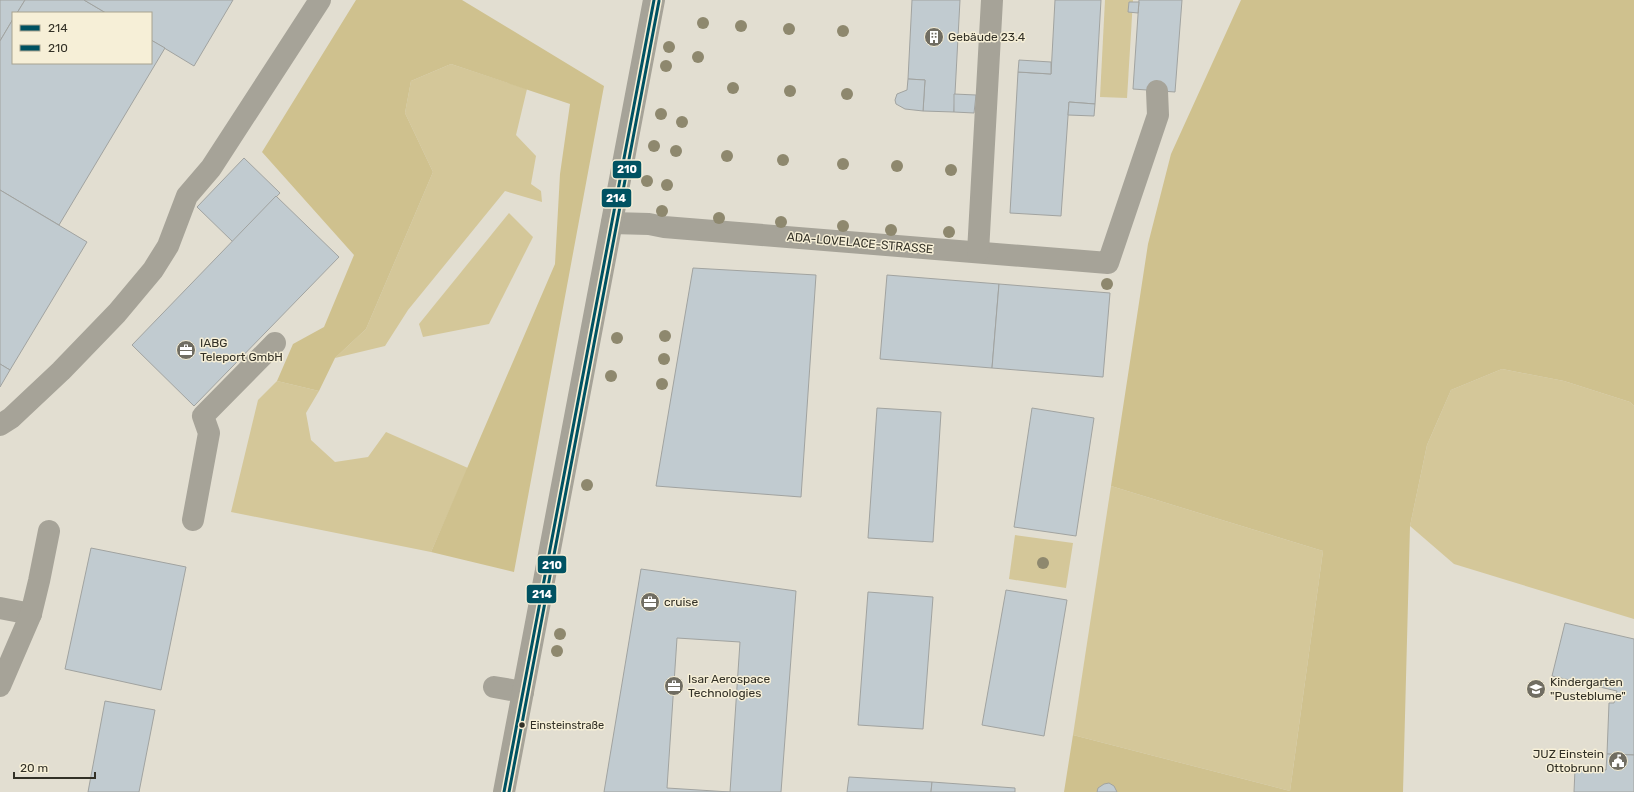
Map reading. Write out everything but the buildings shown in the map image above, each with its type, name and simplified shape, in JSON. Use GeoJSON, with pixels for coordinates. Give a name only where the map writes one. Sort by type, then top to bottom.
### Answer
{"type":"FeatureCollection","features":[{"type":"Feature","properties":{"kind":"street"},"geometry":{"type":"LineString","coordinates":[[0,425],[11,418],[61,371],[116,313],[153,270],[168,246],[187,196],[211,168],[320,0]]}},
{"type":"Feature","properties":{"kind":"street"},"geometry":{"type":"LineString","coordinates":[[504,792],[654,0]]}},
{"type":"Feature","properties":{"kind":"street"},"geometry":{"type":"LineString","coordinates":[[978,252],[992,0]]}},
{"type":"Feature","properties":{"kind":"street","name":"ADA-LOVELACE-STRASSE"},"geometry":{"type":"LineString","coordinates":[[612,223],[649,224],[664,227],[1108,263],[1158,115],[1157,91]]}},
{"type":"Feature","properties":{"kind":"street"},"geometry":{"type":"LineString","coordinates":[[193,520],[209,432],[203,416],[275,343]]}},
{"type":"Feature","properties":{"kind":"street"},"geometry":{"type":"LineString","coordinates":[[0,686],[31,614],[40,581],[49,531]]}},
{"type":"Feature","properties":{"kind":"street"},"geometry":{"type":"LineString","coordinates":[[0,608],[31,614]]}},
{"type":"Feature","properties":{"kind":"street"},"geometry":{"type":"LineString","coordinates":[[494,687],[523,692]]}},
{"type":"Feature","properties":{"kind":"shaded area"},"geometry":{"type":"Polygon","coordinates":[[[356,0],[462,0],[604,86],[514,572],[431,552],[555,264],[560,174],[570,104],[451,64],[411,81],[405,113],[433,172],[366,329],[335,358],[319,391],[277,381],[293,344],[324,327],[354,255],[262,152],[356,0]]]}},
{"type":"Feature","properties":{"kind":"shaded area"},"geometry":{"type":"Polygon","coordinates":[[[1105,0],[1133,0],[1127,98],[1100,97],[1105,0]]]}},
{"type":"Feature","properties":{"kind":"shaded area"},"geometry":{"type":"Polygon","coordinates":[[[1241,0],[1634,0],[1634,406],[1630,402],[1564,381],[1502,369],[1451,390],[1427,445],[1410,526],[1403,792],[1064,792],[1073,735],[1290,791],[1323,551],[1111,486],[1148,244],[1171,154],[1241,0]]]}},
{"type":"Feature","properties":{"kind":"shaded area"},"geometry":{"type":"Polygon","coordinates":[[[451,64],[527,89],[516,135],[536,156],[531,184],[541,191],[542,202],[505,191],[408,310],[385,346],[335,358],[366,329],[433,172],[405,113],[411,81],[451,64]]]}},
{"type":"Feature","properties":{"kind":"shaded area"},"geometry":{"type":"Polygon","coordinates":[[[509,213],[533,237],[489,324],[423,337],[419,324],[509,213]]]}},
{"type":"Feature","properties":{"kind":"shaded area"},"geometry":{"type":"Polygon","coordinates":[[[1502,369],[1564,381],[1630,402],[1634,406],[1634,619],[1454,564],[1410,526],[1427,445],[1451,390],[1502,369]]]}},
{"type":"Feature","properties":{"kind":"shaded area"},"geometry":{"type":"Polygon","coordinates":[[[277,381],[319,391],[306,413],[311,440],[335,462],[368,457],[386,432],[468,468],[431,552],[231,512],[258,400],[277,381]]]}},
{"type":"Feature","properties":{"kind":"shaded area"},"geometry":{"type":"Polygon","coordinates":[[[1111,486],[1323,551],[1290,791],[1073,735],[1111,486]]]}},
{"type":"Feature","properties":{"kind":"shaded area"},"geometry":{"type":"Polygon","coordinates":[[[1015,535],[1073,543],[1066,588],[1009,579],[1015,535]]]}},
{"type":"Feature","properties":{"kind":"transit line","name":"214"},"geometry":{"type":"LineString","coordinates":[[504,792],[654,0]]}},
{"type":"Feature","properties":{"kind":"transit line","name":"210"},"geometry":{"type":"LineString","coordinates":[[509,792],[659,1]]}},
{"type":"Feature","properties":{"kind":"place","name":"Gebäude 23.4"},"geometry":{"type":"Point","coordinates":[934,37]}},
{"type":"Feature","properties":{"kind":"place","name":"IABG Teleport GmbH"},"geometry":{"type":"Point","coordinates":[186,350]}},
{"type":"Feature","properties":{"kind":"place","name":"cruise"},"geometry":{"type":"Point","coordinates":[650,602]}},
{"type":"Feature","properties":{"kind":"place","name":"Isar Aerospace Technologies"},"geometry":{"type":"Point","coordinates":[674,686]}},
{"type":"Feature","properties":{"kind":"place","name":"Kindergarten \"Pusteblume\""},"geometry":{"type":"Point","coordinates":[1536,689]}},
{"type":"Feature","properties":{"kind":"place","name":"Einsteinstraße"},"geometry":{"type":"Point","coordinates":[522,725]}},
{"type":"Feature","properties":{"kind":"place","name":"JUZ Einstein Ottobrunn"},"geometry":{"type":"Point","coordinates":[1618,761]}}]}
